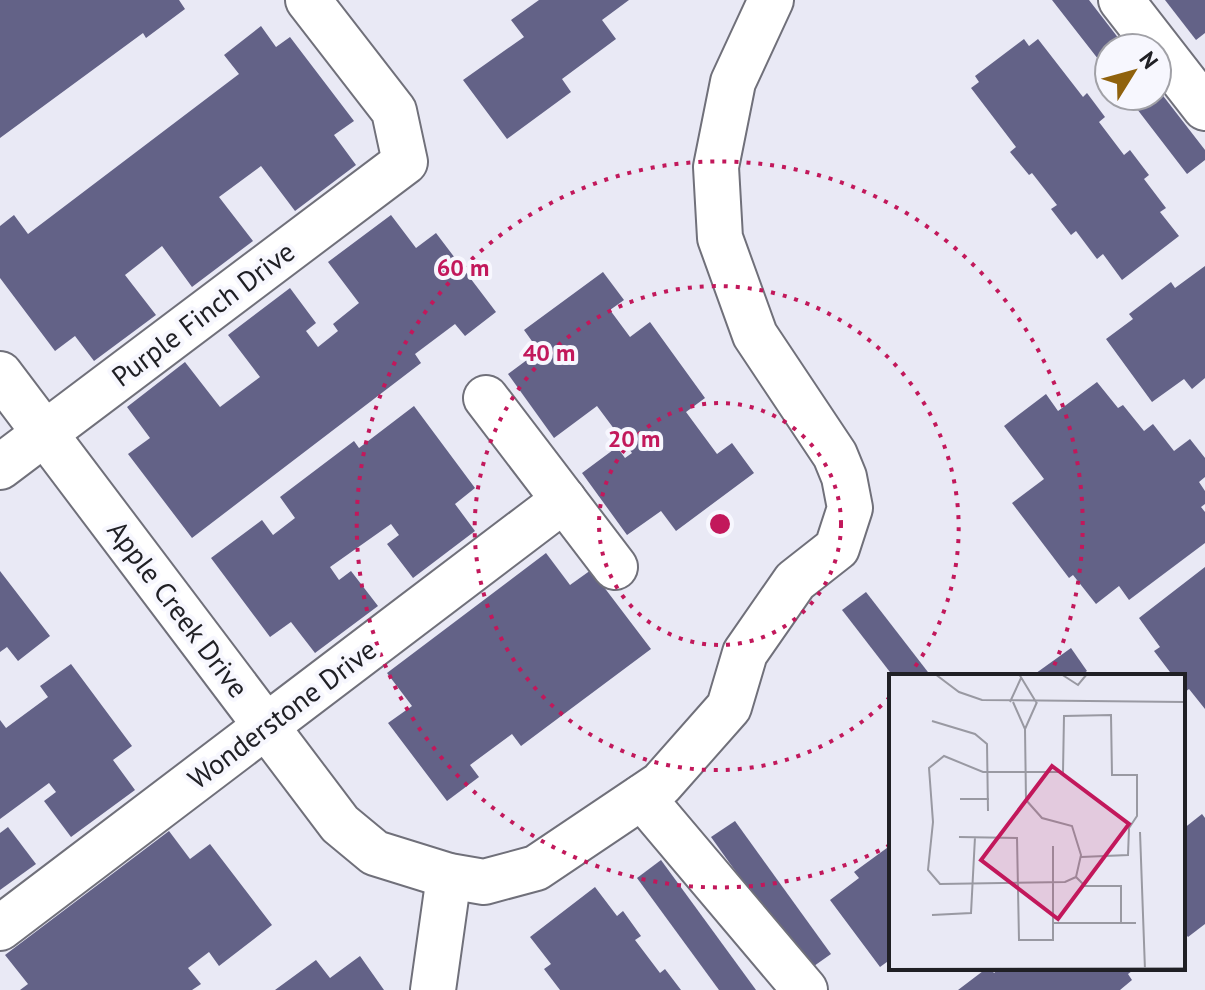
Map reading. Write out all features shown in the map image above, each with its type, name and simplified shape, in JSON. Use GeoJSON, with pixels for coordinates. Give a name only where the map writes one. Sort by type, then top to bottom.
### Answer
{"type":"FeatureCollection","features":[{"type":"Feature","properties":{"kind":"street","name":"Purple Finch Drive"},"geometry":{"type":"LineString","coordinates":[[0,467],[405,162],[394,111],[308,0]]}},
{"type":"Feature","properties":{"kind":"street","name":"Apple Creek Drive"},"geometry":{"type":"LineString","coordinates":[[0,374],[340,824],[375,853],[449,876],[484,882],[536,868],[661,784],[729,707],[745,653],[795,581],[837,548],[850,508],[844,477],[835,455],[755,335],[720,238],[716,167],[733,82],[771,0]]}},
{"type":"Feature","properties":{"kind":"street"},"geometry":{"type":"LineString","coordinates":[[1121,0],[1205,108]]}},
{"type":"Feature","properties":{"kind":"street"},"geometry":{"type":"LineString","coordinates":[[486,398],[615,567]]}},
{"type":"Feature","properties":{"kind":"street","name":"Wonderstone Drive"},"geometry":{"type":"LineString","coordinates":[[0,928],[564,500]]}},
{"type":"Feature","properties":{"kind":"street"},"geometry":{"type":"LineString","coordinates":[[642,797],[805,990]]}},
{"type":"Feature","properties":{"kind":"street"},"geometry":{"type":"LineString","coordinates":[[433,990],[449,876]]}},
{"type":"Feature","properties":{"kind":"building"},"geometry":{"type":"Polygon","coordinates":[[[0,0],[179,0],[185,9],[146,38],[143,33],[0,138],[0,0]]]}},
{"type":"Feature","properties":{"kind":"building"},"geometry":{"type":"Polygon","coordinates":[[[539,0],[629,0],[602,20],[616,39],[562,79],[571,92],[507,139],[463,80],[524,37],[511,20],[539,0]]]}},
{"type":"Feature","properties":{"kind":"building"},"geometry":{"type":"Polygon","coordinates":[[[1052,0],[1089,0],[1114,32],[1093,32],[1093,53],[1052,0]]]}},
{"type":"Feature","properties":{"kind":"building"},"geometry":{"type":"Polygon","coordinates":[[[1165,0],[1205,0],[1205,33],[1196,40],[1165,0]]]}},
{"type":"Feature","properties":{"kind":"building"},"geometry":{"type":"Polygon","coordinates":[[[261,26],[276,47],[290,37],[354,121],[334,135],[356,165],[295,211],[261,166],[219,197],[253,241],[192,287],[162,246],[125,275],[156,315],[94,361],[75,336],[55,351],[0,278],[0,226],[14,215],[28,234],[239,74],[224,55],[261,26]]]}},
{"type":"Feature","properties":{"kind":"building"},"geometry":{"type":"Polygon","coordinates":[[[1024,39],[1029,46],[1038,39],[1083,97],[1087,93],[1093,101],[1093,112],[1101,112],[1105,117],[1099,122],[1124,155],[1130,150],[1149,175],[1144,179],[1166,208],[1160,212],[1179,236],[1122,280],[1103,254],[1097,259],[1076,231],[1071,235],[1051,209],[1057,205],[1032,173],[1029,175],[1010,152],[1016,147],[971,88],[979,82],[975,76],[1024,39]]]}},
{"type":"Feature","properties":{"kind":"building"},"geometry":{"type":"Polygon","coordinates":[[[1173,109],[1205,150],[1205,160],[1187,174],[1139,112],[1173,112],[1173,109]]]}},
{"type":"Feature","properties":{"kind":"building"},"geometry":{"type":"Polygon","coordinates":[[[391,215],[416,248],[436,233],[496,312],[465,336],[455,324],[415,354],[421,363],[192,538],[128,454],[150,438],[127,407],[185,362],[220,407],[260,377],[228,335],[290,288],[316,323],[306,331],[318,347],[338,331],[333,324],[359,303],[328,262],[391,215]]]}},
{"type":"Feature","properties":{"kind":"building"},"geometry":{"type":"Polygon","coordinates":[[[1205,266],[1205,378],[1192,389],[1184,379],[1152,402],[1106,339],[1133,319],[1129,314],[1171,282],[1175,288],[1205,266]]]}},
{"type":"Feature","properties":{"kind":"building"},"geometry":{"type":"Polygon","coordinates":[[[603,272],[624,300],[610,310],[630,337],[650,322],[705,398],[686,412],[717,454],[732,443],[754,473],[676,531],[661,511],[627,535],[582,473],[617,447],[625,458],[632,453],[597,406],[554,438],[508,374],[539,351],[524,330],[603,272]]]}},
{"type":"Feature","properties":{"kind":"building"},"geometry":{"type":"Polygon","coordinates":[[[1097,382],[1118,408],[1123,405],[1144,431],[1153,424],[1174,451],[1190,439],[1205,458],[1205,477],[1199,482],[1205,491],[1205,504],[1201,507],[1205,512],[1205,543],[1129,600],[1119,586],[1096,604],[1073,575],[1069,578],[1012,503],[1044,479],[1004,426],[1046,394],[1058,411],[1097,382]]]}},
{"type":"Feature","properties":{"kind":"building"},"geometry":{"type":"Polygon","coordinates":[[[414,406],[475,488],[455,504],[475,531],[413,578],[387,544],[399,535],[391,524],[330,567],[339,580],[351,571],[378,606],[315,653],[291,622],[270,637],[211,558],[262,520],[273,535],[295,518],[280,497],[354,441],[359,448],[414,406]]]}},
{"type":"Feature","properties":{"kind":"building"},"geometry":{"type":"Polygon","coordinates":[[[546,553],[570,585],[591,570],[651,649],[521,746],[512,734],[470,765],[479,777],[447,801],[388,723],[412,706],[387,673],[546,553]]]}},
{"type":"Feature","properties":{"kind":"building"},"geometry":{"type":"Polygon","coordinates":[[[1205,567],[1205,709],[1189,689],[1185,692],[1185,674],[1171,674],[1154,651],[1160,647],[1139,618],[1205,567]]]}},
{"type":"Feature","properties":{"kind":"building"},"geometry":{"type":"Polygon","coordinates":[[[0,571],[50,636],[18,661],[7,647],[0,652],[0,571]]]}},
{"type":"Feature","properties":{"kind":"building"},"geometry":{"type":"Polygon","coordinates":[[[866,592],[929,674],[891,674],[842,610],[866,592]]]}},
{"type":"Feature","properties":{"kind":"building"},"geometry":{"type":"Polygon","coordinates":[[[1071,648],[1087,671],[1083,674],[1035,674],[1071,648]]]}},
{"type":"Feature","properties":{"kind":"building"},"geometry":{"type":"Polygon","coordinates":[[[71,664],[132,746],[113,760],[135,790],[71,837],[44,801],[56,792],[49,783],[0,819],[0,720],[6,728],[48,697],[40,686],[71,664]]]}},
{"type":"Feature","properties":{"kind":"building"},"geometry":{"type":"Polygon","coordinates":[[[1202,814],[1205,818],[1205,924],[1188,937],[1185,933],[1185,827],[1202,814]]]}},
{"type":"Feature","properties":{"kind":"building"},"geometry":{"type":"Polygon","coordinates":[[[735,821],[831,954],[807,971],[711,837],[735,821]]]}},
{"type":"Feature","properties":{"kind":"building"},"geometry":{"type":"Polygon","coordinates":[[[8,827],[36,864],[0,890],[0,833],[8,827]]]}},
{"type":"Feature","properties":{"kind":"building"},"geometry":{"type":"Polygon","coordinates":[[[169,831],[190,859],[210,844],[272,925],[219,966],[209,952],[188,968],[201,984],[192,990],[20,990],[28,984],[5,955],[169,831]]]}},
{"type":"Feature","properties":{"kind":"building"},"geometry":{"type":"Polygon","coordinates":[[[889,846],[889,960],[880,967],[830,900],[859,878],[854,872],[889,846]]]}},
{"type":"Feature","properties":{"kind":"building"},"geometry":{"type":"Polygon","coordinates":[[[661,860],[756,990],[719,990],[637,878],[661,860]]]}},
{"type":"Feature","properties":{"kind":"building"},"geometry":{"type":"Polygon","coordinates":[[[595,887],[617,916],[623,911],[641,936],[635,940],[660,973],[665,969],[681,990],[560,990],[544,969],[551,964],[530,937],[595,887]]]}},
{"type":"Feature","properties":{"kind":"building"},"geometry":{"type":"Polygon","coordinates":[[[360,956],[384,990],[275,990],[316,960],[330,978],[360,956]]]}},
{"type":"Feature","properties":{"kind":"building"},"geometry":{"type":"Polygon","coordinates":[[[984,970],[994,973],[998,970],[1133,970],[1128,974],[1132,980],[1120,990],[958,990],[984,970]]]}}]}
